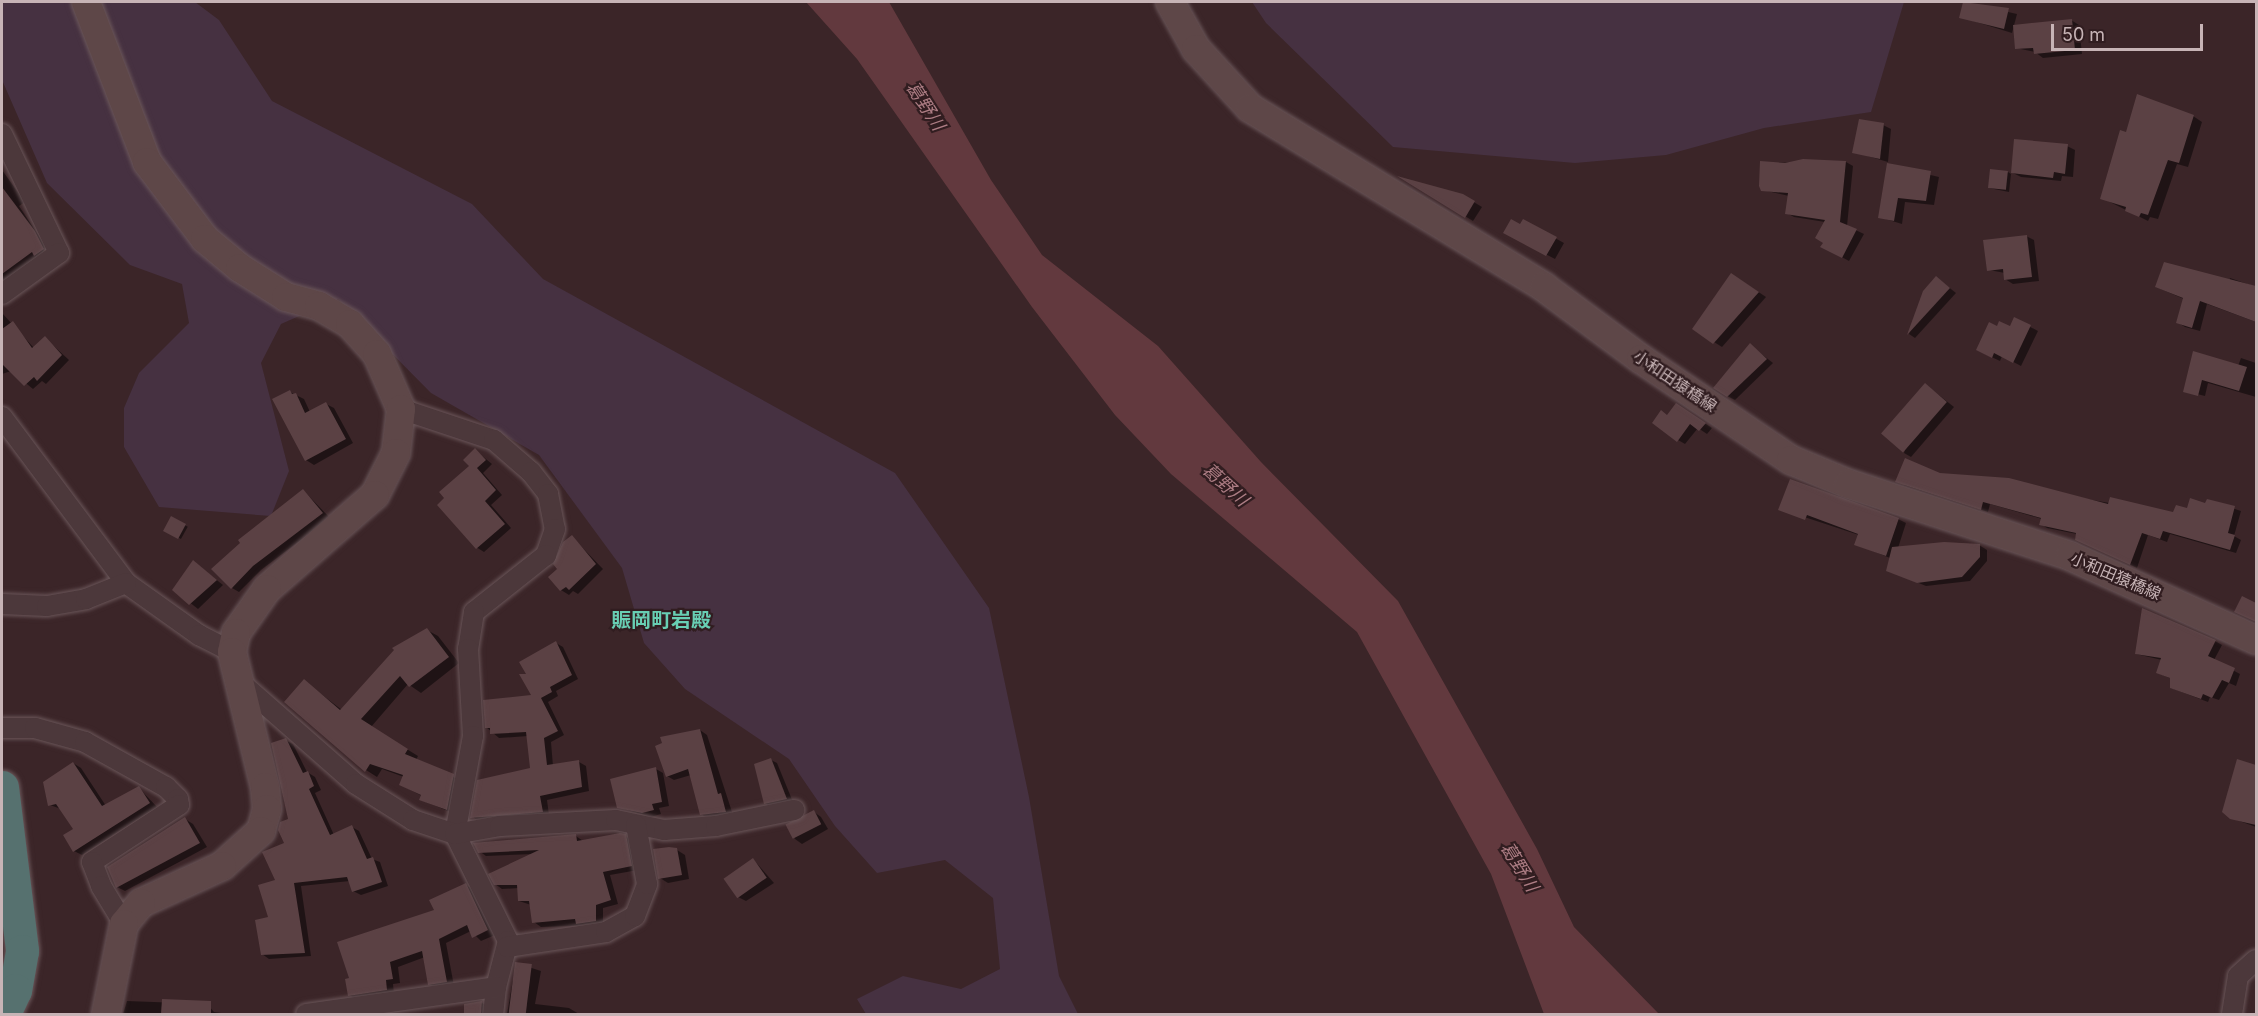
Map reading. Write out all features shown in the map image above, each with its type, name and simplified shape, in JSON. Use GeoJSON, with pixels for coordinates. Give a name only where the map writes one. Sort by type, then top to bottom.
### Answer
{"type":"FeatureCollection","features":[{"type":"Feature","properties":{"kind":"highway"},"geometry":{"type":"LineString","coordinates":[[2,787],[22,951],[15,990],[4,1014]]}},
{"type":"Feature","properties":{"kind":"street"},"geometry":{"type":"LineString","coordinates":[[86,2],[147,162],[205,239],[240,268],[286,297],[319,306],[350,324],[377,354],[401,410],[396,453],[375,495],[267,589],[244,617],[232,652],[265,787],[267,809],[261,831],[222,866],[141,903],[124,924],[106,1014]]}},
{"type":"Feature","properties":{"kind":"street","name":"小和田猿橋線"},"geometry":{"type":"LineString","coordinates":[[1170,2],[1196,49],[1250,108],[1544,287],[1641,358],[1791,460],[1850,484],[2070,556],[2256,640]]}},
{"type":"Feature","properties":{"kind":"street"},"geometry":{"type":"LineString","coordinates":[[2,134],[8,169],[58,253],[2,294]]}},
{"type":"Feature","properties":{"kind":"street"},"geometry":{"type":"LineString","coordinates":[[401,410],[494,440],[531,472],[548,494],[555,529],[546,555],[474,612],[468,649],[473,736],[455,834],[508,941],[496,987],[493,1014]]}},
{"type":"Feature","properties":{"kind":"street"},"geometry":{"type":"LineString","coordinates":[[2,417],[126,583],[199,635],[232,652]]}},
{"type":"Feature","properties":{"kind":"street"},"geometry":{"type":"LineString","coordinates":[[2,604],[46,606],[86,599],[126,583]]}},
{"type":"Feature","properties":{"kind":"street"},"geometry":{"type":"LineString","coordinates":[[240,682],[356,784],[412,820],[455,834],[500,826],[605,820],[664,830],[716,826],[794,810]]}},
{"type":"Feature","properties":{"kind":"street"},"geometry":{"type":"LineString","coordinates":[[2,728],[35,728],[85,742],[166,787],[178,799],[179,805],[92,862],[101,886],[124,924]]}},
{"type":"Feature","properties":{"kind":"street"},"geometry":{"type":"LineString","coordinates":[[507,947],[606,932],[635,916],[647,884],[636,825]]}},
{"type":"Feature","properties":{"kind":"street"},"geometry":{"type":"LineString","coordinates":[[2232,1014],[2238,975],[2256,960]]}},
{"type":"Feature","properties":{"kind":"street"},"geometry":{"type":"LineString","coordinates":[[306,1014],[496,987]]}},
{"type":"Feature","properties":{"kind":"shaded area"},"geometry":{"type":"Polygon","coordinates":[[[2,2],[195,2],[219,20],[272,101],[472,204],[543,279],[895,473],[989,608],[1029,797],[1059,976],[1078,1014],[866,1014],[857,999],[903,976],[961,989],[1000,969],[993,898],[945,860],[877,873],[835,826],[789,759],[685,689],[644,643],[622,568],[539,455],[431,393],[338,299],[281,324],[261,363],[289,471],[271,516],[159,507],[124,447],[124,408],[139,373],[189,323],[182,284],[130,265],[47,183],[2,80],[2,2]]]}},
{"type":"Feature","properties":{"kind":"shaded area"},"geometry":{"type":"Polygon","coordinates":[[[1252,2],[1904,2],[1871,112],[1764,128],[1666,155],[1575,163],[1393,147],[1266,23],[1252,2]]]}},
{"type":"Feature","properties":{"kind":"water","name":"葛野川"},"geometry":{"type":"Polygon","coordinates":[[[806,2],[889,2],[991,180],[1042,255],[1158,346],[1261,462],[1398,601],[1537,849],[1574,927],[1659,1014],[1544,1014],[1491,874],[1357,632],[1171,474],[1115,415],[1032,307],[857,59],[806,2]]]}},
{"type":"Feature","properties":{"kind":"building"},"geometry":{"type":"Polygon","coordinates":[[[1963,2],[2009,8],[2004,29],[1959,18],[1963,2]]]}},
{"type":"Feature","properties":{"kind":"building"},"geometry":{"type":"Polygon","coordinates":[[[2072,19],[2075,50],[2034,54],[2033,48],[2015,49],[2013,25],[2072,19]]]}},
{"type":"Feature","properties":{"kind":"building"},"geometry":{"type":"Polygon","coordinates":[[[2137,94],[2194,115],[2179,163],[2168,160],[2148,215],[2141,213],[2139,217],[2125,211],[2126,207],[2100,199],[2120,130],[2126,132],[2137,94]]]}},
{"type":"Feature","properties":{"kind":"building"},"geometry":{"type":"Polygon","coordinates":[[[1859,119],[1884,123],[1880,159],[1852,153],[1859,119]]]}},
{"type":"Feature","properties":{"kind":"building"},"geometry":{"type":"Polygon","coordinates":[[[2014,139],[2068,144],[2065,174],[2054,172],[2053,178],[2011,173],[2014,139]]]}},
{"type":"Feature","properties":{"kind":"building"},"geometry":{"type":"Polygon","coordinates":[[[1803,159],[1846,161],[1840,222],[1857,229],[1842,258],[1820,247],[1823,243],[1815,238],[1825,220],[1785,214],[1788,193],[1761,191],[1759,186],[1760,161],[1785,163],[1803,159]]]}},
{"type":"Feature","properties":{"kind":"building"},"geometry":{"type":"Polygon","coordinates":[[[1887,163],[1931,171],[1926,201],[1898,198],[1894,221],[1878,218],[1887,163]]]}},
{"type":"Feature","properties":{"kind":"building"},"geometry":{"type":"Polygon","coordinates":[[[1990,169],[2008,171],[2006,190],[1988,188],[1990,169]]]}},
{"type":"Feature","properties":{"kind":"building"},"geometry":{"type":"Polygon","coordinates":[[[1397,176],[1463,194],[1475,201],[1465,218],[1397,176]]]}},
{"type":"Feature","properties":{"kind":"building"},"geometry":{"type":"Polygon","coordinates":[[[2,187],[35,231],[44,249],[34,256],[32,252],[2,274],[2,187]]]}},
{"type":"Feature","properties":{"kind":"building"},"geometry":{"type":"Polygon","coordinates":[[[1511,219],[1520,224],[1523,219],[1557,237],[1546,256],[1503,233],[1511,219]]]}},
{"type":"Feature","properties":{"kind":"building"},"geometry":{"type":"Polygon","coordinates":[[[2027,235],[2032,277],[2004,280],[2003,269],[1987,271],[1983,240],[2027,235]]]}},
{"type":"Feature","properties":{"kind":"building"},"geometry":{"type":"Polygon","coordinates":[[[2164,262],[2256,286],[2256,322],[2200,301],[2192,328],[2176,323],[2183,298],[2155,287],[2164,262]]]}},
{"type":"Feature","properties":{"kind":"building"},"geometry":{"type":"Polygon","coordinates":[[[1731,273],[1759,292],[1713,344],[1692,329],[1731,273]]]}},
{"type":"Feature","properties":{"kind":"building"},"geometry":{"type":"Polygon","coordinates":[[[1936,276],[1950,288],[1907,335],[1923,291],[1936,276]]]}},
{"type":"Feature","properties":{"kind":"building"},"geometry":{"type":"Polygon","coordinates":[[[2014,317],[2031,325],[2013,363],[1994,353],[1992,358],[1976,350],[1989,322],[1997,326],[1999,321],[2010,326],[2014,317]]]}},
{"type":"Feature","properties":{"kind":"building"},"geometry":{"type":"Polygon","coordinates":[[[13,321],[32,348],[45,336],[62,355],[37,381],[34,377],[24,386],[2,364],[2,329],[13,321]]]}},
{"type":"Feature","properties":{"kind":"building"},"geometry":{"type":"Polygon","coordinates":[[[1750,343],[1767,359],[1727,397],[1713,388],[1750,343]]]}},
{"type":"Feature","properties":{"kind":"building"},"geometry":{"type":"Polygon","coordinates":[[[2193,351],[2247,367],[2239,391],[2202,380],[2198,396],[2183,392],[2193,351]]]}},
{"type":"Feature","properties":{"kind":"building"},"geometry":{"type":"Polygon","coordinates":[[[1925,383],[1947,402],[1903,453],[1881,434],[1925,383]]]}},
{"type":"Feature","properties":{"kind":"building"},"geometry":{"type":"Polygon","coordinates":[[[290,390],[292,394],[296,393],[305,413],[326,402],[346,439],[305,461],[272,399],[290,390]]]}},
{"type":"Feature","properties":{"kind":"building"},"geometry":{"type":"Polygon","coordinates":[[[1676,403],[1706,423],[1699,431],[1690,424],[1677,442],[1652,423],[1661,410],[1667,415],[1676,403]]]}},
{"type":"Feature","properties":{"kind":"building"},"geometry":{"type":"Polygon","coordinates":[[[475,448],[486,460],[477,468],[496,490],[485,501],[505,524],[476,549],[437,505],[444,498],[439,492],[469,466],[463,460],[475,448]]]}},
{"type":"Feature","properties":{"kind":"building"},"geometry":{"type":"Polygon","coordinates":[[[1905,458],[1940,473],[2009,478],[2108,504],[2110,497],[2173,512],[2176,505],[2187,508],[2190,498],[2205,503],[2207,499],[2235,506],[2228,533],[2235,535],[2230,550],[2163,531],[2160,539],[2142,533],[2130,565],[2075,540],[2076,533],[2039,525],[2041,518],[1983,502],[1981,510],[1895,482],[1905,458]]]}},
{"type":"Feature","properties":{"kind":"building"},"geometry":{"type":"Polygon","coordinates":[[[1790,479],[1899,518],[1886,556],[1854,545],[1858,534],[1807,515],[1805,520],[1778,510],[1790,479]]]}},
{"type":"Feature","properties":{"kind":"building"},"geometry":{"type":"Polygon","coordinates":[[[303,489],[323,513],[253,566],[231,589],[211,569],[240,543],[238,540],[303,489]]]}},
{"type":"Feature","properties":{"kind":"building"},"geometry":{"type":"Polygon","coordinates":[[[171,516],[186,524],[178,539],[163,531],[171,516]]]}},
{"type":"Feature","properties":{"kind":"building"},"geometry":{"type":"Polygon","coordinates":[[[572,535],[596,564],[569,590],[566,587],[560,591],[548,577],[557,569],[553,564],[563,542],[572,535]]]}},
{"type":"Feature","properties":{"kind":"building"},"geometry":{"type":"Polygon","coordinates":[[[1944,542],[1980,544],[1980,557],[1962,577],[1917,583],[1886,571],[1892,547],[1944,542]]]}},
{"type":"Feature","properties":{"kind":"building"},"geometry":{"type":"Polygon","coordinates":[[[193,560],[217,580],[189,605],[172,590],[193,560]]]}},
{"type":"Feature","properties":{"kind":"building"},"geometry":{"type":"Polygon","coordinates":[[[2242,596],[2256,603],[2256,622],[2234,612],[2242,596]]]}},
{"type":"Feature","properties":{"kind":"building"},"geometry":{"type":"Polygon","coordinates":[[[2142,608],[2216,640],[2208,656],[2235,668],[2229,683],[2222,680],[2212,698],[2203,694],[2201,699],[2170,688],[2170,678],[2156,673],[2161,658],[2135,654],[2142,608]]]}},
{"type":"Feature","properties":{"kind":"building"},"geometry":{"type":"Polygon","coordinates":[[[427,628],[449,657],[409,687],[400,676],[361,719],[408,749],[405,754],[454,774],[447,810],[419,800],[421,795],[399,785],[403,775],[370,764],[365,772],[284,702],[304,679],[340,710],[394,650],[392,648],[427,628]]]}},
{"type":"Feature","properties":{"kind":"building"},"geometry":{"type":"Polygon","coordinates":[[[556,641],[572,675],[550,687],[552,692],[541,698],[558,731],[544,738],[547,765],[579,760],[582,787],[540,796],[543,812],[470,818],[477,780],[530,768],[526,732],[490,734],[490,728],[485,728],[483,700],[531,695],[519,674],[526,674],[519,662],[556,641]]]}},
{"type":"Feature","properties":{"kind":"building"},"geometry":{"type":"Polygon","coordinates":[[[700,729],[718,794],[721,793],[726,812],[700,815],[688,769],[666,777],[655,746],[662,743],[660,737],[700,729]]]}},
{"type":"Feature","properties":{"kind":"building"},"geometry":{"type":"Polygon","coordinates":[[[286,738],[303,773],[308,771],[314,786],[309,789],[330,835],[352,825],[367,859],[373,857],[382,882],[352,892],[347,877],[294,883],[305,953],[261,955],[255,920],[268,917],[258,885],[275,880],[262,852],[284,843],[278,830],[280,822],[288,819],[271,743],[286,738]]]}},
{"type":"Feature","properties":{"kind":"building"},"geometry":{"type":"Polygon","coordinates":[[[771,758],[787,799],[764,804],[754,764],[771,758]]]}},
{"type":"Feature","properties":{"kind":"building"},"geometry":{"type":"Polygon","coordinates":[[[2237,759],[2256,765],[2256,825],[2230,819],[2222,812],[2237,759]]]}},
{"type":"Feature","properties":{"kind":"building"},"geometry":{"type":"Polygon","coordinates":[[[73,762],[102,806],[139,786],[150,803],[73,852],[63,835],[73,829],[56,804],[48,806],[43,782],[73,762]]]}},
{"type":"Feature","properties":{"kind":"building"},"geometry":{"type":"Polygon","coordinates":[[[656,767],[662,802],[652,804],[654,810],[642,813],[617,808],[610,779],[656,767]]]}},
{"type":"Feature","properties":{"kind":"building"},"geometry":{"type":"Polygon","coordinates":[[[814,810],[821,824],[793,839],[785,825],[814,810]]]}},
{"type":"Feature","properties":{"kind":"building"},"geometry":{"type":"Polygon","coordinates":[[[185,817],[200,843],[116,888],[107,867],[185,817]]]}},
{"type":"Feature","properties":{"kind":"building"},"geometry":{"type":"Polygon","coordinates":[[[620,833],[626,834],[632,866],[603,872],[611,900],[596,905],[596,921],[576,924],[575,919],[532,923],[529,901],[518,901],[517,885],[494,885],[488,874],[539,850],[478,853],[473,843],[576,834],[577,841],[620,833]]]}},
{"type":"Feature","properties":{"kind":"building"},"geometry":{"type":"Polygon","coordinates":[[[677,848],[682,875],[658,879],[653,849],[677,848]]]}},
{"type":"Feature","properties":{"kind":"building"},"geometry":{"type":"Polygon","coordinates":[[[753,858],[767,878],[737,898],[724,879],[753,858]]]}},
{"type":"Feature","properties":{"kind":"building"},"geometry":{"type":"Polygon","coordinates":[[[466,883],[488,930],[472,938],[467,925],[439,939],[447,982],[428,985],[422,951],[390,962],[393,979],[386,980],[387,990],[348,996],[345,979],[349,978],[337,942],[434,910],[429,900],[466,883]]]}},
{"type":"Feature","properties":{"kind":"building"},"geometry":{"type":"Polygon","coordinates":[[[515,962],[532,964],[526,1014],[509,1014],[515,962]]]}},
{"type":"Feature","properties":{"kind":"building"},"geometry":{"type":"Polygon","coordinates":[[[162,999],[211,1001],[211,1014],[161,1014],[162,999]]]}},
{"type":"Feature","properties":{"kind":"building"},"geometry":{"type":"Polygon","coordinates":[[[482,1001],[481,1014],[464,1014],[464,1004],[482,1001]]]}},
{"type":"Feature","properties":{"kind":"district","name":"賑岡町岩殿"},"geometry":{"type":"Point","coordinates":[661,620]}}]}
